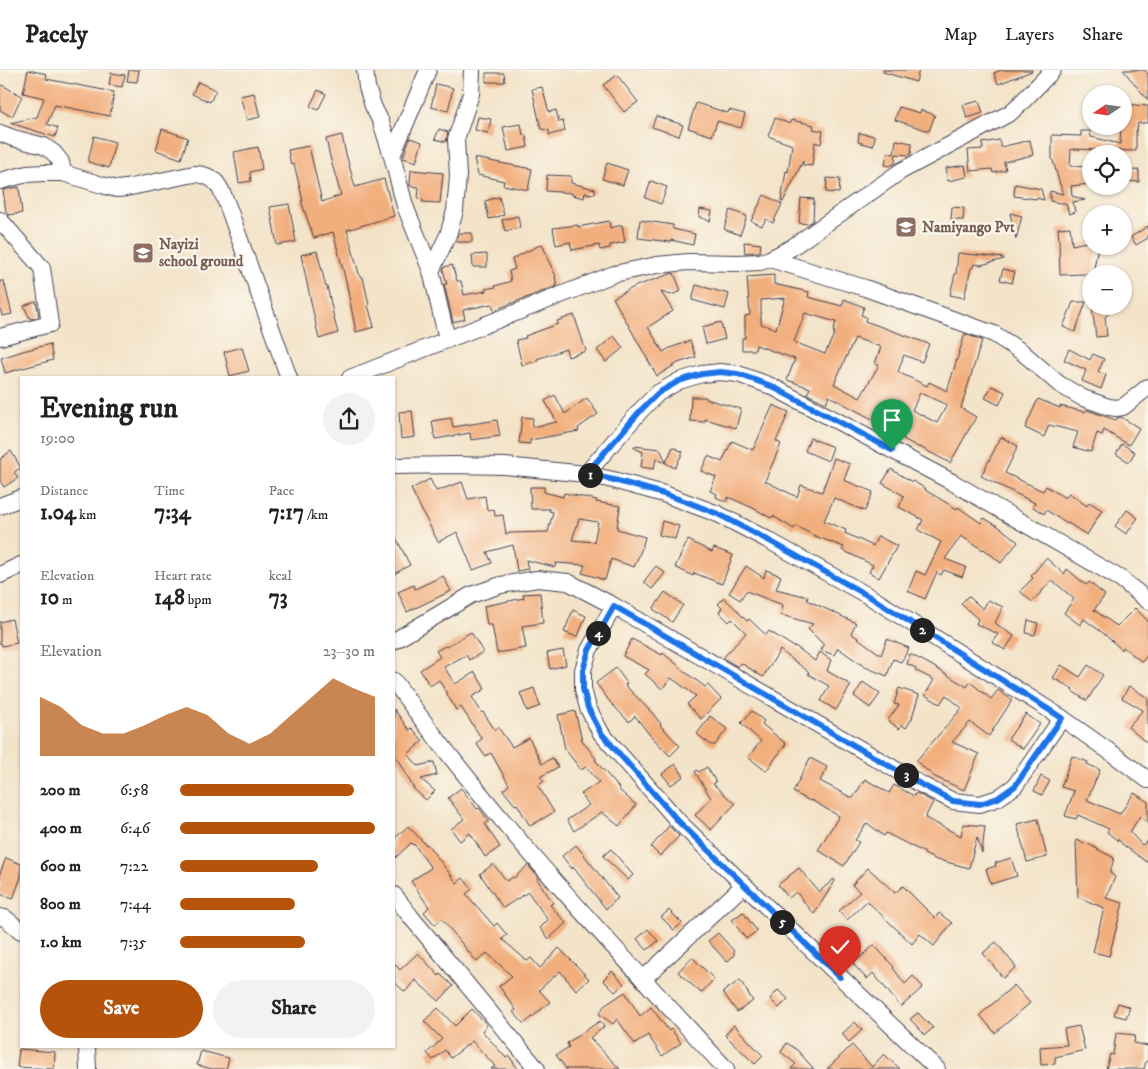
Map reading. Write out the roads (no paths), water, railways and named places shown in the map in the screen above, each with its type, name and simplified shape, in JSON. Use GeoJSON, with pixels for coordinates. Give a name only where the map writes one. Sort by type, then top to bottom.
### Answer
{"type":"FeatureCollection","features":[{"type":"Feature","properties":{"kind":"street"},"geometry":{"type":"LineString","coordinates":[[365,70],[373,106],[381,122],[392,156],[405,206],[431,271],[447,339]]}},
{"type":"Feature","properties":{"kind":"street"},"geometry":{"type":"LineString","coordinates":[[392,156],[428,70]]}},
{"type":"Feature","properties":{"kind":"street"},"geometry":{"type":"LineString","coordinates":[[431,271],[448,235],[455,211],[458,176],[456,140],[471,94],[472,70]]}},
{"type":"Feature","properties":{"kind":"street"},"geometry":{"type":"LineString","coordinates":[[360,376],[447,339],[598,280],[633,269],[688,262],[738,263],[760,262],[770,259],[791,248],[901,171],[1010,113],[1053,70]]}},
{"type":"Feature","properties":{"kind":"street"},"geometry":{"type":"LineString","coordinates":[[0,132],[13,138],[44,146],[54,153],[61,162],[63,173]]}},
{"type":"Feature","properties":{"kind":"street"},"geometry":{"type":"LineString","coordinates":[[0,181],[43,172],[63,173],[117,188],[135,187],[194,174],[203,174],[214,179],[230,212],[288,376]]}},
{"type":"Feature","properties":{"kind":"street"},"geometry":{"type":"LineString","coordinates":[[0,220],[42,268],[50,324],[0,337]]}},
{"type":"Feature","properties":{"kind":"street"},"geometry":{"type":"LineString","coordinates":[[770,259],[865,288],[994,334],[1022,352],[1059,384],[1083,398],[1116,408],[1123,407],[1148,387]]}},
{"type":"Feature","properties":{"kind":"street"},"geometry":{"type":"LineString","coordinates":[[586,474],[658,393],[679,381],[702,374],[720,372],[738,374],[771,386],[952,482],[1120,579],[1148,601]]}},
{"type":"Feature","properties":{"kind":"street"},"geometry":{"type":"LineString","coordinates":[[395,466],[505,466],[586,474],[664,494],[718,514],[872,598],[1062,718],[1148,780]]}},
{"type":"Feature","properties":{"kind":"street"},"geometry":{"type":"LineString","coordinates":[[0,506],[20,498]]}},
{"type":"Feature","properties":{"kind":"street"},"geometry":{"type":"LineString","coordinates":[[0,575],[20,565]]}},
{"type":"Feature","properties":{"kind":"street"},"geometry":{"type":"LineString","coordinates":[[395,640],[471,595],[500,585],[537,579],[568,582],[614,606],[922,785],[953,801],[980,804],[998,798],[1015,786],[1062,718]]}},
{"type":"Feature","properties":{"kind":"street"},"geometry":{"type":"LineString","coordinates":[[614,606],[589,650],[583,670],[583,689],[588,708],[601,733],[679,822],[937,1069]]}},
{"type":"Feature","properties":{"kind":"street"},"geometry":{"type":"LineString","coordinates":[[395,681],[418,715],[512,833],[726,1069]]}},
{"type":"Feature","properties":{"kind":"street"},"geometry":{"type":"LineString","coordinates":[[643,979],[744,885]]}},
{"type":"Feature","properties":{"kind":"street"},"geometry":{"type":"LineString","coordinates":[[395,896],[537,1069]]}},
{"type":"Feature","properties":{"kind":"street"},"geometry":{"type":"LineString","coordinates":[[0,917],[5,918],[20,930]]}},
{"type":"Feature","properties":{"kind":"street"},"geometry":{"type":"LineString","coordinates":[[87,1048],[88,1069]]}},
{"type":"Feature","properties":{"kind":"place","name":"Namiyango Pvt"},"geometry":{"type":"Point","coordinates":[906,227]}},
{"type":"Feature","properties":{"kind":"place","name":"Nayizi school ground"},"geometry":{"type":"Point","coordinates":[143,253]}}]}
